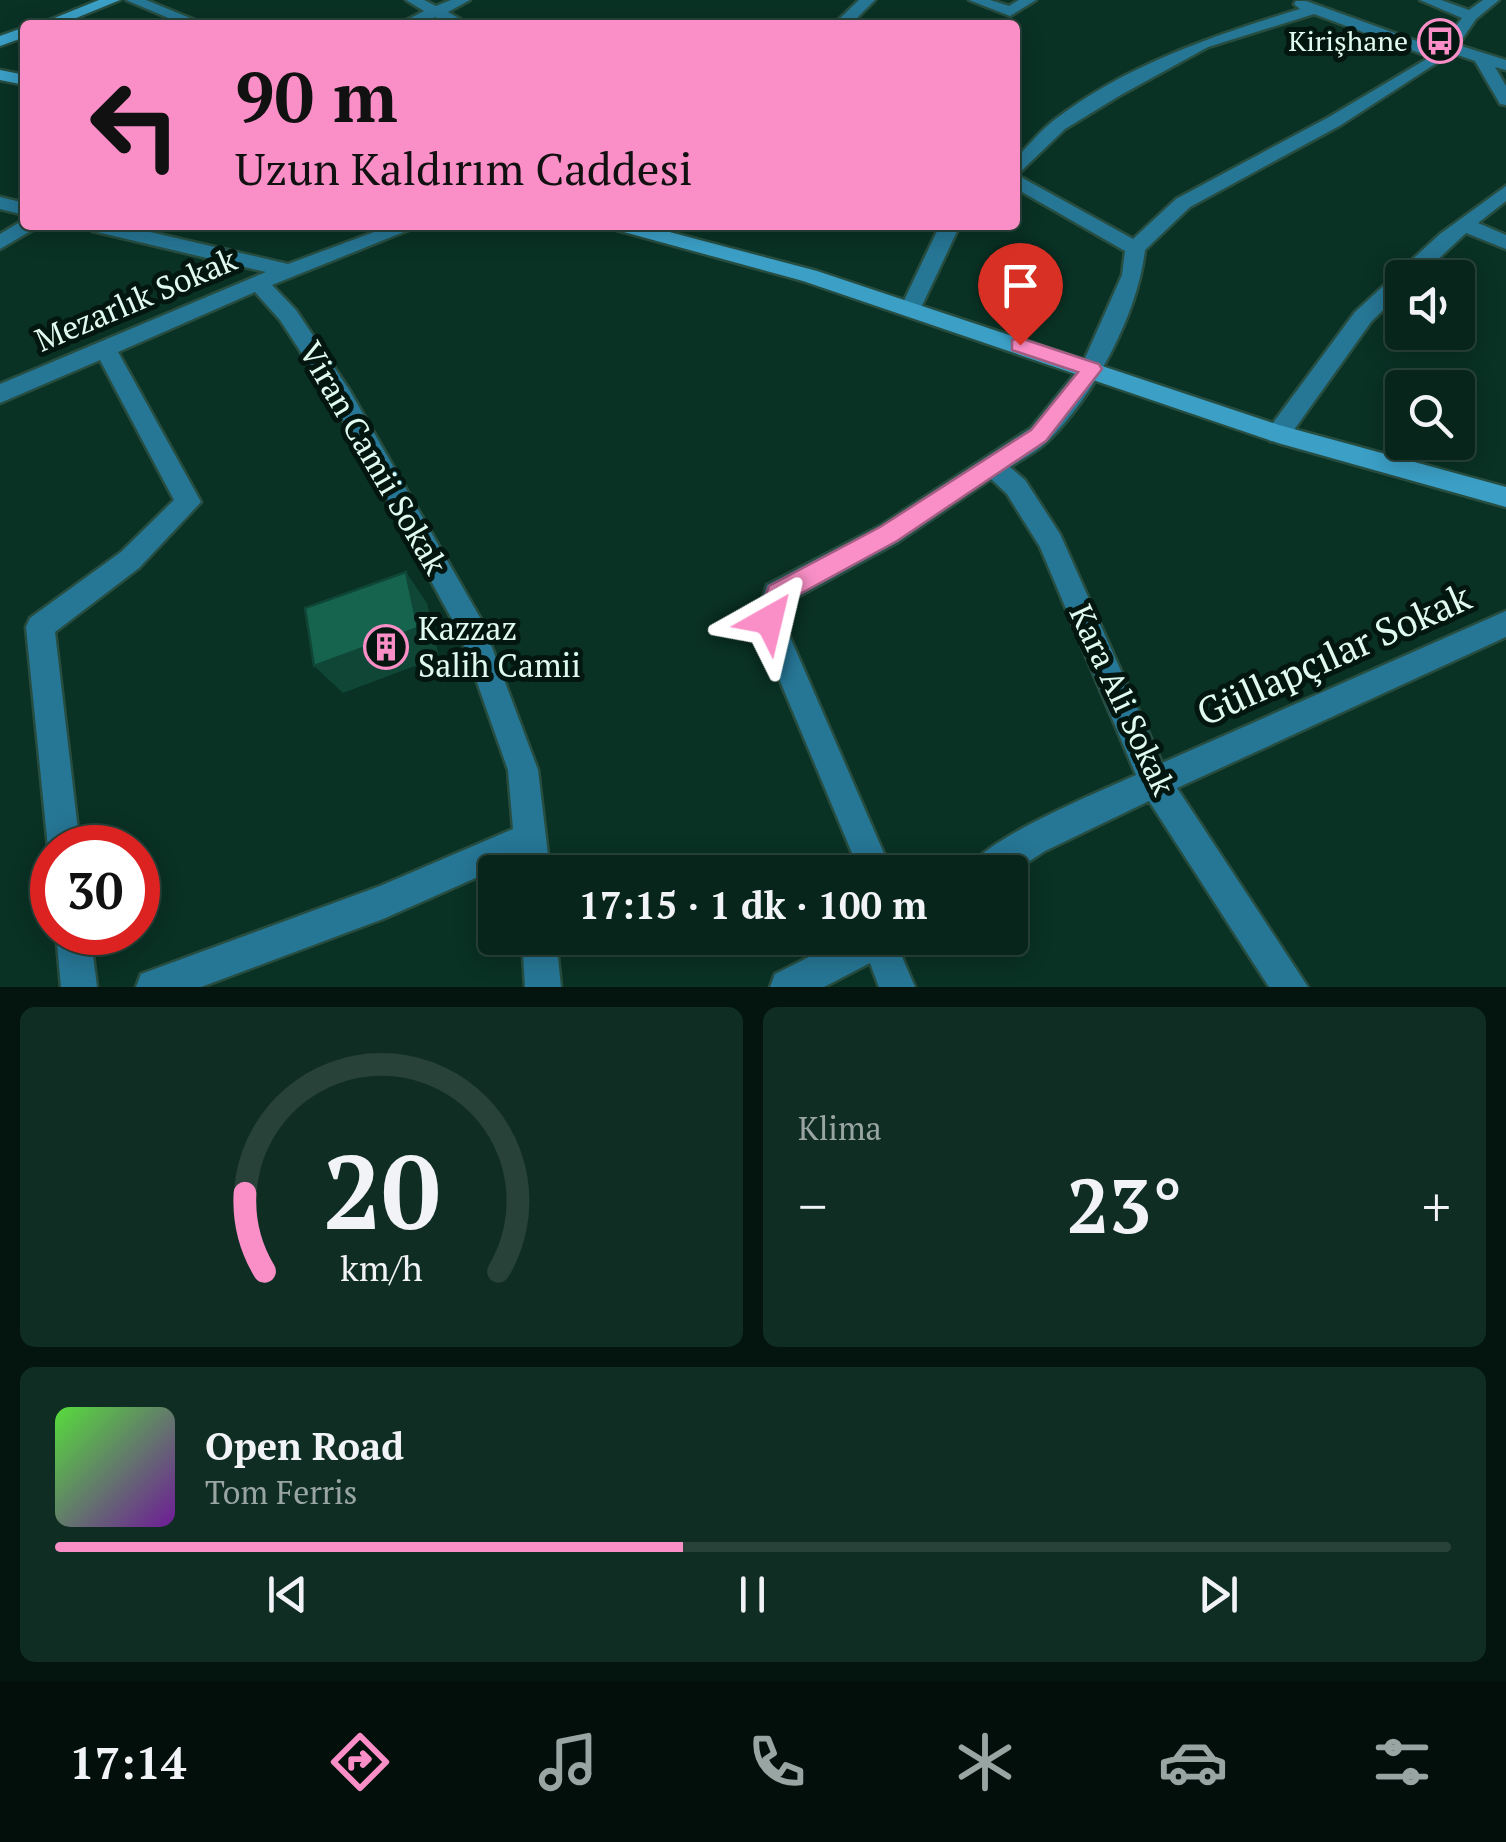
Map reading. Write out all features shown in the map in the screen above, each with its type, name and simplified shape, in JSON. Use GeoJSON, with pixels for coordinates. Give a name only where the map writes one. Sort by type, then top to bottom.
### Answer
{"type":"FeatureCollection","features":[{"type":"Feature","properties":{"kind":"main road"},"geometry":{"type":"LineString","coordinates":[[58,20],[113,0]]}},
{"type":"Feature","properties":{"kind":"main road"},"geometry":{"type":"LineString","coordinates":[[639,230],[810,276],[1278,434],[1506,498]]}},
{"type":"Feature","properties":{"kind":"street"},"geometry":{"type":"LineString","coordinates":[[134,0],[187,20]]}},
{"type":"Feature","properties":{"kind":"street"},"geometry":{"type":"LineString","coordinates":[[413,0],[452,20]]}},
{"type":"Feature","properties":{"kind":"street"},"geometry":{"type":"LineString","coordinates":[[418,20],[463,0]]}},
{"type":"Feature","properties":{"kind":"street"},"geometry":{"type":"LineString","coordinates":[[846,20],[868,0]]}},
{"type":"Feature","properties":{"kind":"street"},"geometry":{"type":"LineString","coordinates":[[976,0],[1010,12],[1029,0]]}},
{"type":"Feature","properties":{"kind":"street"},"geometry":{"type":"LineString","coordinates":[[1292,0],[1444,52],[1506,65]]}},
{"type":"Feature","properties":{"kind":"street"},"geometry":{"type":"LineString","coordinates":[[1428,0],[1471,16]]}},
{"type":"Feature","properties":{"kind":"street"},"geometry":{"type":"LineString","coordinates":[[869,855],[769,620],[777,594],[889,534],[990,464],[1039,436],[1092,369],[1132,275],[1135,248],[1182,202],[1335,121],[1444,52],[1471,16],[1492,0]]}},
{"type":"Feature","properties":{"kind":"street"},"geometry":{"type":"LineString","coordinates":[[1020,165],[1058,125],[1202,44],[1314,8]]}},
{"type":"Feature","properties":{"kind":"street"},"geometry":{"type":"LineString","coordinates":[[1481,57],[1506,100]]}},
{"type":"Feature","properties":{"kind":"street"},"geometry":{"type":"LineString","coordinates":[[1020,183],[1135,248]]}},
{"type":"Feature","properties":{"kind":"street"},"geometry":{"type":"LineString","coordinates":[[1425,260],[1506,192]]}},
{"type":"Feature","properties":{"kind":"street"},"geometry":{"type":"LineString","coordinates":[[1466,224],[1506,243]]}},
{"type":"Feature","properties":{"kind":"street"},"geometry":{"type":"LineString","coordinates":[[114,230],[289,271]]}},
{"type":"Feature","properties":{"kind":"street","name":"Mezarlık Sokak"},"geometry":{"type":"LineString","coordinates":[[0,394],[289,271],[398,230]]}},
{"type":"Feature","properties":{"kind":"street"},"geometry":{"type":"LineString","coordinates":[[910,309],[948,230]]}},
{"type":"Feature","properties":{"kind":"street","name":"Viran Camii Sokak"},"geometry":{"type":"LineString","coordinates":[[258,284],[288,315],[342,396],[472,630],[523,770],[533,855]]}},
{"type":"Feature","properties":{"kind":"street"},"geometry":{"type":"LineString","coordinates":[[1278,434],[1364,317],[1385,297]]}},
{"type":"Feature","properties":{"kind":"street"},"geometry":{"type":"LineString","coordinates":[[62,825],[40,627],[130,560],[188,502],[105,350]]}},
{"type":"Feature","properties":{"kind":"street","name":"Kara Ali Sokak"},"geometry":{"type":"LineString","coordinates":[[990,464],[1016,487],[1051,542],[1155,782],[1290,987]]}},
{"type":"Feature","properties":{"kind":"street","name":"Güllapçılar Sokak"},"geometry":{"type":"LineString","coordinates":[[1011,855],[1155,782],[1506,624]]}},
{"type":"Feature","properties":{"kind":"street"},"geometry":{"type":"LineString","coordinates":[[154,987],[383,902],[532,837]]}},
{"type":"Feature","properties":{"kind":"street"},"geometry":{"type":"LineString","coordinates":[[76,955],[79,987]]}},
{"type":"Feature","properties":{"kind":"street"},"geometry":{"type":"LineString","coordinates":[[541,955],[543,987]]}},
{"type":"Feature","properties":{"kind":"street"},"geometry":{"type":"LineString","coordinates":[[788,987],[847,955]]}},
{"type":"Feature","properties":{"kind":"street"},"geometry":{"type":"LineString","coordinates":[[885,955],[897,987]]}},
{"type":"Feature","properties":{"kind":"building"},"geometry":{"type":"Polygon","coordinates":[[[406,572],[418,628],[314,666],[305,608],[406,572]]]}},
{"type":"Feature","properties":{"kind":"place","name":"Kirişhane"},"geometry":{"type":"Point","coordinates":[1440,41]}},
{"type":"Feature","properties":{"kind":"place","name":"Kazzaz Salih Camii"},"geometry":{"type":"Point","coordinates":[386,647]}},
{"type":"Feature","properties":{"kind":"route"},"geometry":{"type":"LineString","coordinates":[[769,620],[777,594],[889,534],[1005,454],[1039,436],[1092,369],[1020,345]]}}]}
